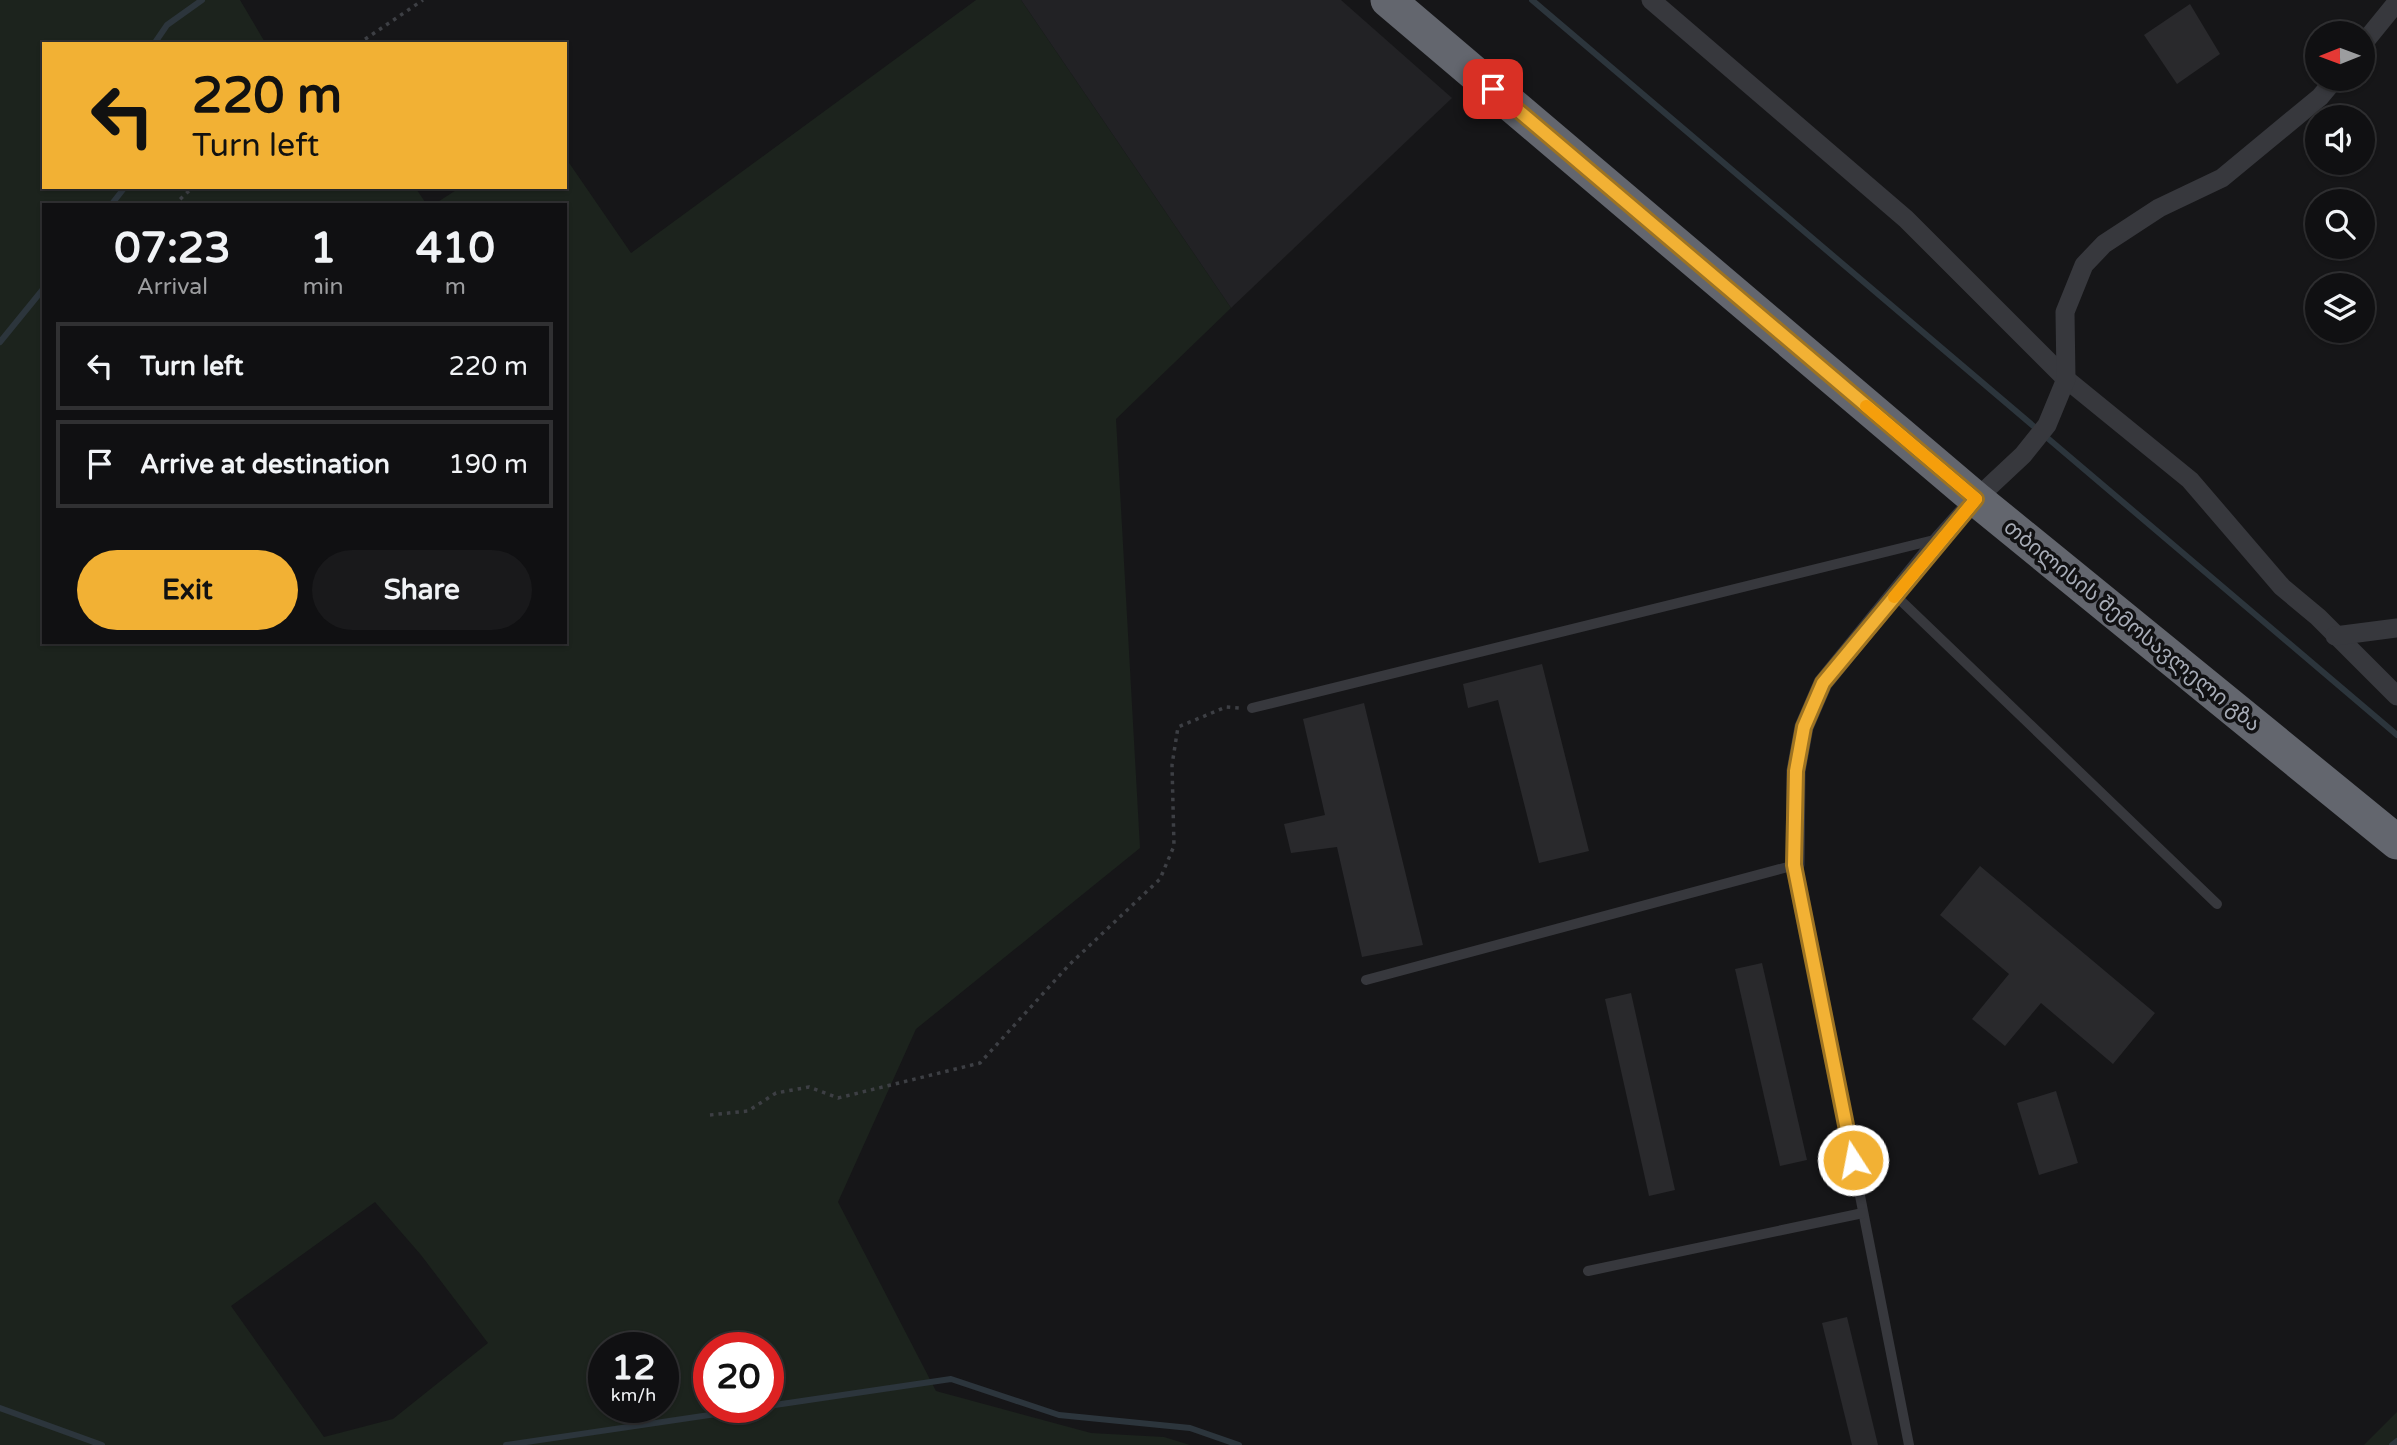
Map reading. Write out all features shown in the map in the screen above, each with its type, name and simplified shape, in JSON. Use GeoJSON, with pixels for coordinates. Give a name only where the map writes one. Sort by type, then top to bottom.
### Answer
{"type":"FeatureCollection","features":[{"type":"Feature","properties":{"kind":"highway","name":"თბილისის შემოსავლელი გზა"},"geometry":{"type":"LineString","coordinates":[[1388,0],[1976,499],[2397,842]]}},
{"type":"Feature","properties":{"kind":"street"},"geometry":{"type":"LineString","coordinates":[[1651,0],[1906,219],[2066,379],[2190,480],[2282,587],[2397,696]]}},
{"type":"Feature","properties":{"kind":"street"},"geometry":{"type":"LineString","coordinates":[[2375,29],[2397,2]]}},
{"type":"Feature","properties":{"kind":"street"},"geometry":{"type":"LineString","coordinates":[[1794,865],[1796,771],[1804,727],[1823,683],[1941,538],[1976,499],[2023,455],[2048,425],[2066,379],[2065,312],[2084,265],[2104,244],[2159,208],[2222,178],[2325,91]]}},
{"type":"Feature","properties":{"kind":"street"},"geometry":{"type":"LineString","coordinates":[[2335,636],[2397,628]]}},
{"type":"Feature","properties":{"kind":"lane"},"geometry":{"type":"LineString","coordinates":[[1252,708],[1941,538]]}},
{"type":"Feature","properties":{"kind":"lane"},"geometry":{"type":"LineString","coordinates":[[1895,595],[2217,904]]}},
{"type":"Feature","properties":{"kind":"lane"},"geometry":{"type":"LineString","coordinates":[[1366,980],[1794,865],[1909,1445]]}},
{"type":"Feature","properties":{"kind":"lane"},"geometry":{"type":"LineString","coordinates":[[1588,1271],[1863,1213]]}},
{"type":"Feature","properties":{"kind":"path"},"geometry":{"type":"LineString","coordinates":[[361,42],[423,0]]}},
{"type":"Feature","properties":{"kind":"path"},"geometry":{"type":"LineString","coordinates":[[176,203],[191,189]]}},
{"type":"Feature","properties":{"kind":"path"},"geometry":{"type":"LineString","coordinates":[[710,1115],[748,1111],[776,1093],[808,1087],[838,1098],[980,1063],[1069,965],[1160,879],[1174,846],[1172,765],[1178,726],[1226,707],[1252,708]]}},
{"type":"Feature","properties":{"kind":"shaded area"},"geometry":{"type":"Polygon","coordinates":[[[0,0],[240,0],[265,42],[42,42],[42,189],[416,189],[426,203],[42,203],[42,644],[567,644],[567,203],[436,203],[458,189],[567,189],[567,160],[631,253],[976,0],[1021,0],[1231,308],[1116,419],[1140,848],[916,1029],[838,1202],[936,1391],[1091,1433],[1164,1437],[1190,1445],[0,1445],[0,0]],[[375,1202],[231,1306],[324,1437],[393,1419],[488,1343],[421,1255],[375,1202]]]}},
{"type":"Feature","properties":{"kind":"shaded area"},"geometry":{"type":"Polygon","coordinates":[[[1021,0],[1341,0],[1452,98],[1231,308],[1021,0]]]}},
{"type":"Feature","properties":{"kind":"shaded area"},"geometry":{"type":"Polygon","coordinates":[[[2397,1412],[2397,1445],[2364,1445],[2397,1412]]]}},
{"type":"Feature","properties":{"kind":"building"},"geometry":{"type":"Polygon","coordinates":[[[2190,4],[2220,54],[2177,84],[2144,35],[2190,4]]]}},
{"type":"Feature","properties":{"kind":"building"},"geometry":{"type":"Polygon","coordinates":[[[1542,664],[1589,851],[1539,863],[1498,700],[1468,708],[1463,684],[1542,664]]]}},
{"type":"Feature","properties":{"kind":"building"},"geometry":{"type":"Polygon","coordinates":[[[1364,703],[1423,945],[1362,957],[1337,847],[1291,853],[1284,824],[1325,815],[1303,719],[1364,703]]]}},
{"type":"Feature","properties":{"kind":"building"},"geometry":{"type":"Polygon","coordinates":[[[1980,866],[2155,1013],[2113,1064],[2041,1003],[2005,1046],[1972,1019],[2009,974],[1940,915],[1980,866]]]}},
{"type":"Feature","properties":{"kind":"building"},"geometry":{"type":"Polygon","coordinates":[[[1762,963],[1807,1160],[1780,1166],[1735,969],[1762,963]]]}},
{"type":"Feature","properties":{"kind":"building"},"geometry":{"type":"Polygon","coordinates":[[[1631,993],[1675,1190],[1649,1196],[1605,999],[1631,993]]]}},
{"type":"Feature","properties":{"kind":"building"},"geometry":{"type":"Polygon","coordinates":[[[2056,1091],[2078,1163],[2039,1175],[2017,1103],[2056,1091]]]}},
{"type":"Feature","properties":{"kind":"building"},"geometry":{"type":"Polygon","coordinates":[[[1847,1317],[1878,1445],[1852,1445],[1822,1323],[1847,1317]]]}},
{"type":"Feature","properties":{"kind":"waterway"},"geometry":{"type":"LineString","coordinates":[[155,42],[167,25],[202,0]]}},
{"type":"Feature","properties":{"kind":"waterway"},"geometry":{"type":"LineString","coordinates":[[1532,0],[2397,735]]}},
{"type":"Feature","properties":{"kind":"waterway"},"geometry":{"type":"LineString","coordinates":[[113,203],[123,189]]}},
{"type":"Feature","properties":{"kind":"waterway"},"geometry":{"type":"LineString","coordinates":[[0,342],[42,290]]}},
{"type":"Feature","properties":{"kind":"waterway"},"geometry":{"type":"LineString","coordinates":[[784,1404],[951,1379],[1059,1415],[1190,1428],[1239,1445]]}},
{"type":"Feature","properties":{"kind":"waterway"},"geometry":{"type":"LineString","coordinates":[[0,1408],[102,1445]]}},
{"type":"Feature","properties":{"kind":"waterway"},"geometry":{"type":"LineString","coordinates":[[506,1445],[693,1417]]}},
{"type":"Feature","properties":{"kind":"waterway"},"geometry":{"type":"LineString","coordinates":[[2392,1445],[2397,1441]]}},
{"type":"Feature","properties":{"kind":"slow traffic"},"geometry":{"type":"LineString","coordinates":[[1866,406],[1976,499],[1894,597]]}},
{"type":"Feature","properties":{"kind":"route"},"geometry":{"type":"LineString","coordinates":[[1493,89],[1976,499],[1823,683],[1804,727],[1796,771],[1794,865],[1853,1160]]}}]}
